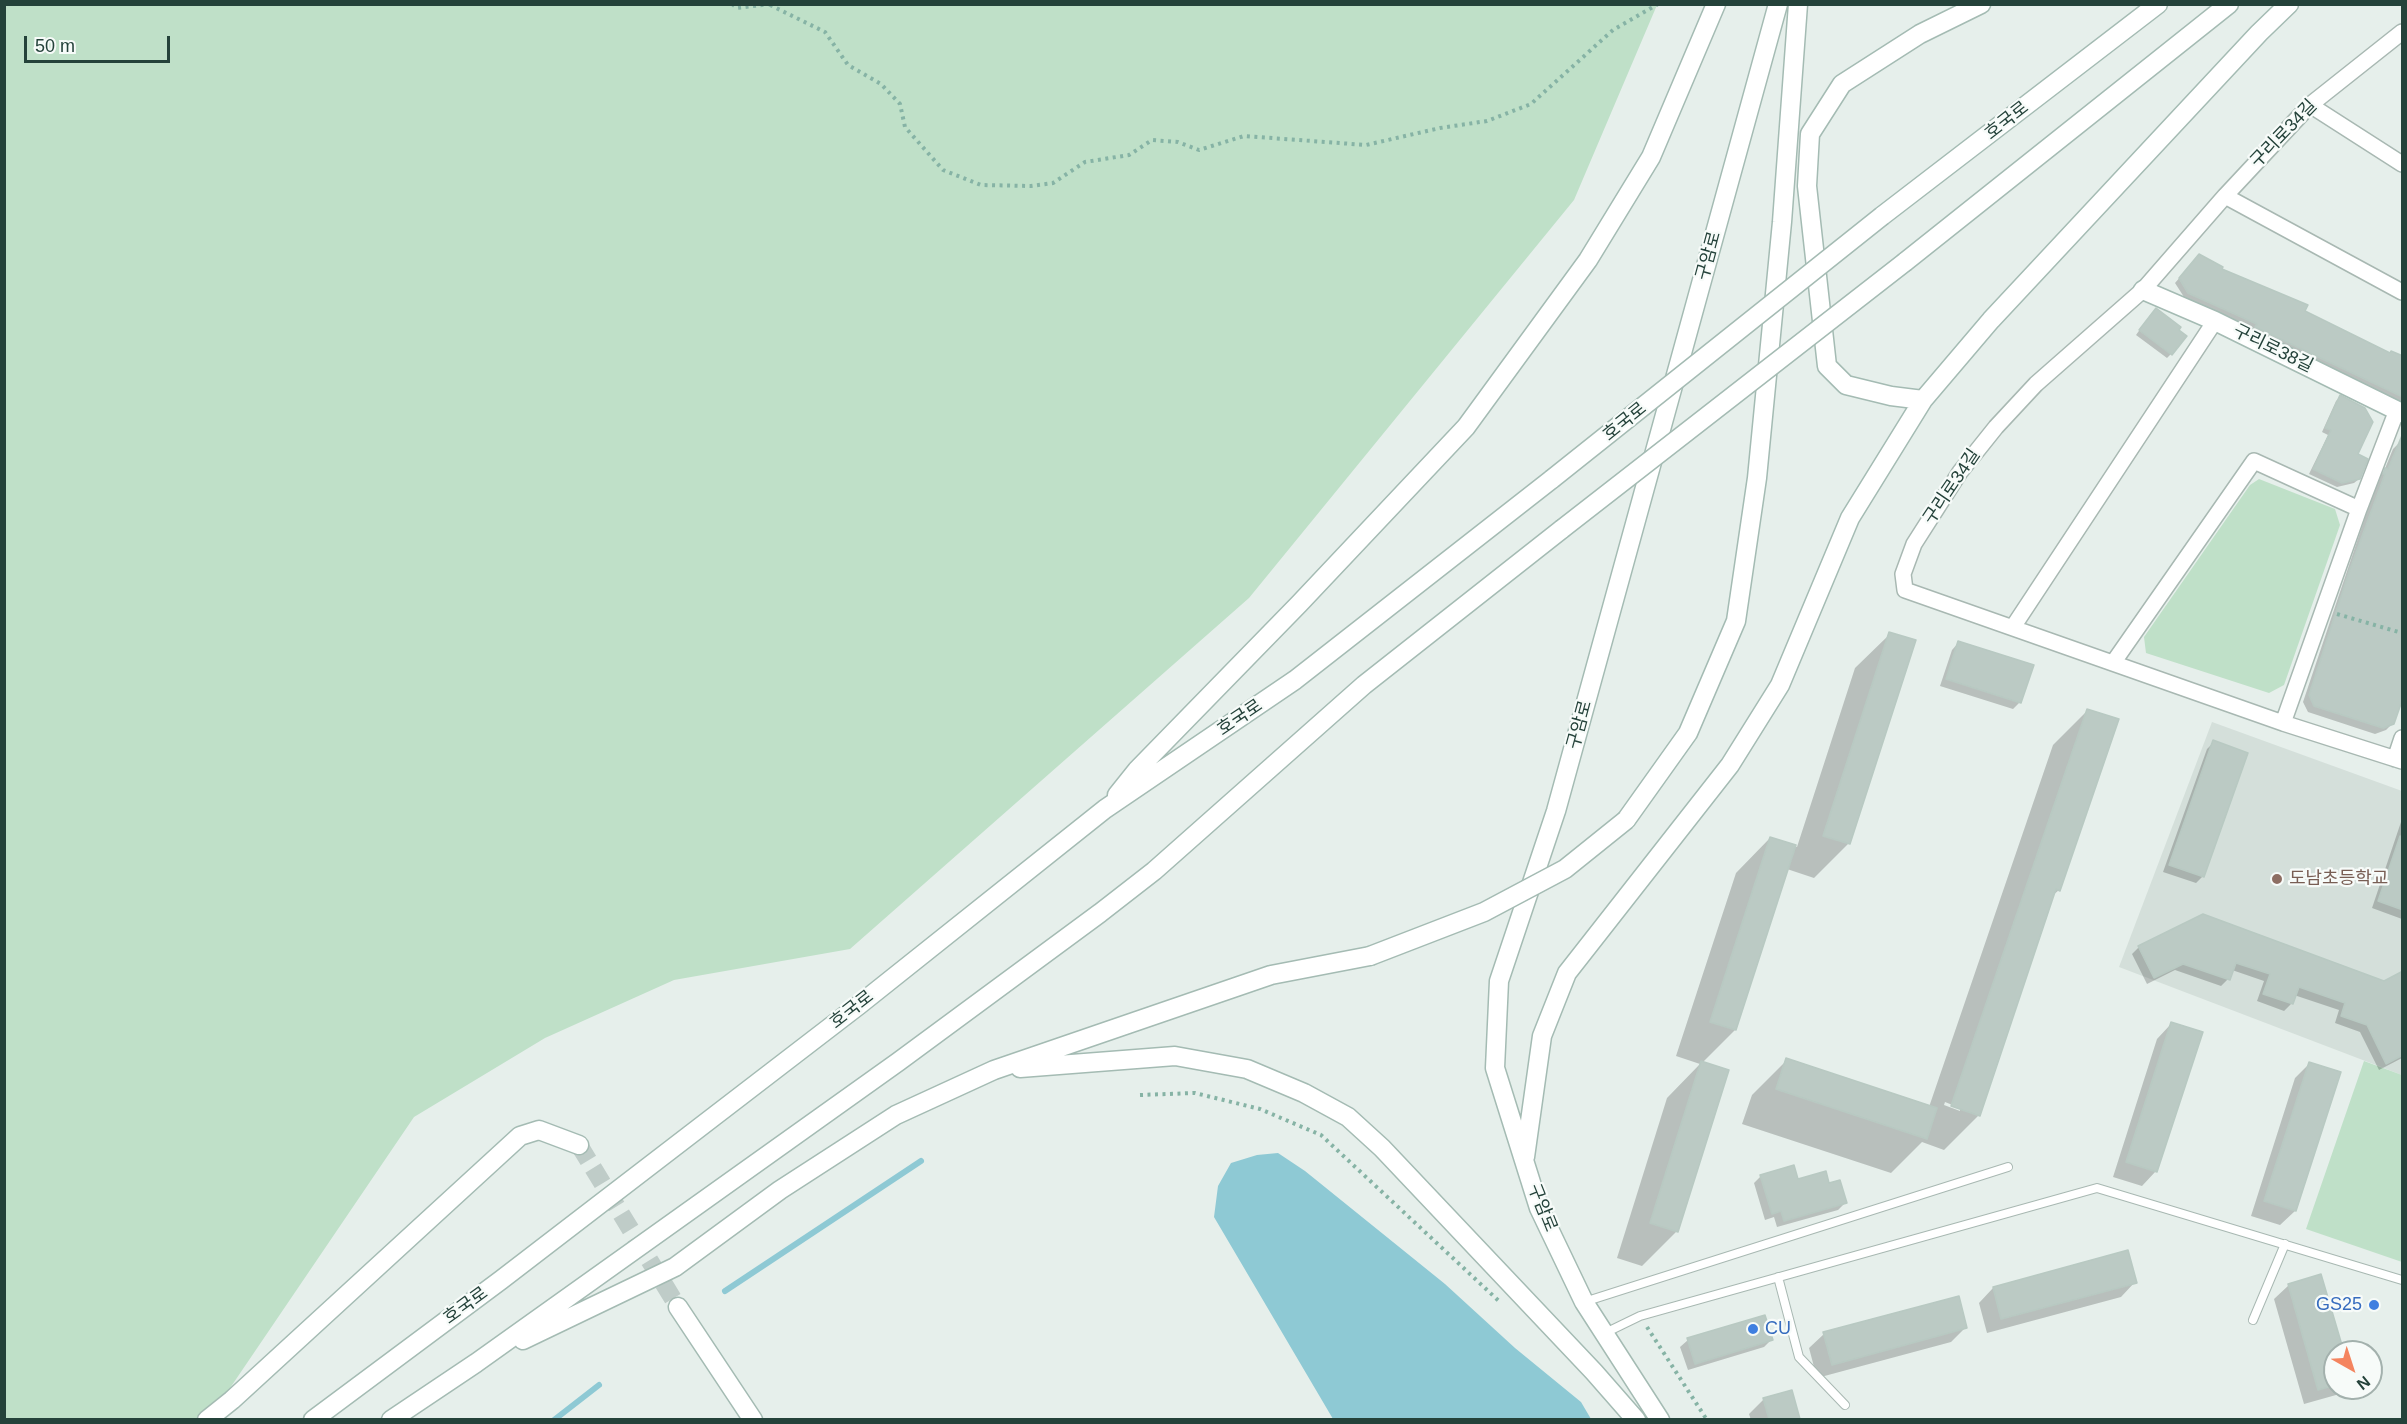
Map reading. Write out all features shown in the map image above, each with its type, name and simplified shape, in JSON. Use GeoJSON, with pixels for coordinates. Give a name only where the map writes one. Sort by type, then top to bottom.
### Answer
{"type":"FeatureCollection","features":[{"type":"Feature","properties":{"kind":"main road"},"geometry":{"type":"LineString","coordinates":[[1106,809],[1137,770],[1299,604],[1466,427],[1588,260],[1651,157],[1716,4]]}},
{"type":"Feature","properties":{"kind":"main road","name":"구암로"},"geometry":{"type":"LineString","coordinates":[[1660,1419],[1584,1302],[1539,1208],[1495,1068],[1499,981],[1556,811],[1778,4]]}},
{"type":"Feature","properties":{"kind":"main road"},"geometry":{"type":"LineString","coordinates":[[476,1363],[675,1267],[780,1190],[896,1115],[994,1070],[1271,975],[1370,956],[1484,912],[1565,869],[1626,820],[1688,733],[1736,621],[1760,443],[1782,222],[1798,4]]}},
{"type":"Feature","properties":{"kind":"main road"},"geometry":{"type":"LineString","coordinates":[[1923,400],[1892,396],[1846,385],[1827,366],[1807,186],[1810,134],[1842,84],[1920,34],[1981,4]]}},
{"type":"Feature","properties":{"kind":"main road","name":"호국로"},"geometry":{"type":"LineString","coordinates":[[313,1419],[501,1281],[859,1005],[1106,809],[1295,680],[1882,216],[2158,4]]}},
{"type":"Feature","properties":{"kind":"main road"},"geometry":{"type":"LineString","coordinates":[[391,1419],[476,1363],[898,1062],[1109,906],[1154,871],[1364,685],[1905,262],[2229,4]]}},
{"type":"Feature","properties":{"kind":"main road"},"geometry":{"type":"LineString","coordinates":[[1524,1162],[1542,1036],[1567,973],[1730,765],[1780,685],[1850,518],[1923,400],[1991,320],[2259,33],[2289,4]]}},
{"type":"Feature","properties":{"kind":"main road","name":"구리로38길"},"geometry":{"type":"LineString","coordinates":[[2143,290],[2215,321],[2400,412]]}},
{"type":"Feature","properties":{"kind":"main road"},"geometry":{"type":"LineString","coordinates":[[994,1070],[1175,1056],[1246,1069],[1304,1093],[1348,1117],[1382,1148],[1636,1419]]}},
{"type":"Feature","properties":{"kind":"main road"},"geometry":{"type":"LineString","coordinates":[[207,1419],[232,1400],[520,1136],[539,1130],[579,1145]]}},
{"type":"Feature","properties":{"kind":"main road"},"geometry":{"type":"LineString","coordinates":[[678,1307],[753,1419]]}},
{"type":"Feature","properties":{"kind":"street","name":"구리로34길"},"geometry":{"type":"LineString","coordinates":[[2399,760],[2283,723],[1905,590],[1903,573],[1914,544],[1960,472],[1996,427],[2036,384],[2143,290],[2225,196],[2310,105],[2403,32]]}},
{"type":"Feature","properties":{"kind":"street"},"geometry":{"type":"LineString","coordinates":[[2310,105],[2403,164]]}},
{"type":"Feature","properties":{"kind":"street"},"geometry":{"type":"LineString","coordinates":[[2225,196],[2403,292]]}},
{"type":"Feature","properties":{"kind":"street"},"geometry":{"type":"LineString","coordinates":[[2013,627],[2215,321]]}},
{"type":"Feature","properties":{"kind":"street"},"geometry":{"type":"LineString","coordinates":[[2283,723],[2359,508],[2400,412]]}},
{"type":"Feature","properties":{"kind":"street"},"geometry":{"type":"LineString","coordinates":[[2113,663],[2254,460],[2359,508]]}},
{"type":"Feature","properties":{"kind":"street"},"geometry":{"type":"LineString","coordinates":[[2399,760],[2403,738]]}},
{"type":"Feature","properties":{"kind":"lane"},"geometry":{"type":"LineString","coordinates":[[1584,1302],[2008,1167]]}},
{"type":"Feature","properties":{"kind":"lane"},"geometry":{"type":"LineString","coordinates":[[1605,1333],[1640,1316],[2097,1188],[2403,1280]]}},
{"type":"Feature","properties":{"kind":"lane"},"geometry":{"type":"LineString","coordinates":[[2253,1320],[2285,1245]]}},
{"type":"Feature","properties":{"kind":"lane"},"geometry":{"type":"LineString","coordinates":[[1778,1277],[1799,1357],[1845,1405]]}},
{"type":"Feature","properties":{"kind":"path"},"geometry":{"type":"LineString","coordinates":[[732,4],[737,8],[770,4],[825,32],[848,64],[881,84],[900,104],[905,127],[943,170],[981,185],[1030,186],[1053,183],[1085,162],[1129,155],[1152,140],[1178,142],[1199,150],[1244,136],[1366,145],[1440,128],[1487,121],[1531,105],[1613,30],[1658,4]]}},
{"type":"Feature","properties":{"kind":"path"},"geometry":{"type":"LineString","coordinates":[[2323,610],[2403,633]]}},
{"type":"Feature","properties":{"kind":"path"},"geometry":{"type":"LineString","coordinates":[[1140,1095],[1195,1093],[1260,1109],[1321,1135],[1509,1311]]}},
{"type":"Feature","properties":{"kind":"path"},"geometry":{"type":"LineString","coordinates":[[1640,1316],[1707,1419]]}},
{"type":"Feature","properties":{"kind":"shaded area","name":"도남초등학교"},"geometry":{"type":"Polygon","coordinates":[[[2212,722],[2402,791],[2402,1075],[2119,967],[2212,722]]]}},
{"type":"Feature","properties":{"kind":"green space"},"geometry":{"type":"Polygon","coordinates":[[[5,5],[1657,5],[1574,200],[1249,598],[850,949],[674,980],[545,1038],[414,1117],[209,1419],[5,1420],[5,5]]]}},
{"type":"Feature","properties":{"kind":"green space"},"geometry":{"type":"Polygon","coordinates":[[[2259,479],[2335,509],[2340,525],[2284,685],[2269,693],[2146,653],[2144,637],[2250,485],[2259,479]]]}},
{"type":"Feature","properties":{"kind":"green space"},"geometry":{"type":"Polygon","coordinates":[[[2364,1061],[2402,1075],[2402,1262],[2306,1229],[2364,1061]]]}},
{"type":"Feature","properties":{"kind":"water"},"geometry":{"type":"Polygon","coordinates":[[[1278,1153],[1305,1171],[1445,1284],[1515,1348],[1581,1402],[1591,1419],[1333,1419],[1214,1217],[1218,1186],[1231,1163],[1257,1155],[1278,1153]]]}},
{"type":"Feature","properties":{"kind":"building"},"geometry":{"type":"Polygon","coordinates":[[[2199,254],[2223,267],[2222,269],[2308,305],[2305,311],[2390,353],[2391,351],[2403,356],[2403,397],[2255,327],[2257,324],[2188,293],[2179,278],[2199,254]]]}},
{"type":"Feature","properties":{"kind":"building"},"geometry":{"type":"Polygon","coordinates":[[[2156,308],[2181,327],[2179,330],[2187,336],[2172,355],[2139,330],[2156,308]]]}},
{"type":"Feature","properties":{"kind":"building"},"geometry":{"type":"Polygon","coordinates":[[[2340,395],[2365,408],[2373,422],[2358,454],[2368,459],[2360,479],[2342,483],[2313,469],[2331,430],[2325,428],[2340,395]]]}},
{"type":"Feature","properties":{"kind":"building"},"geometry":{"type":"Polygon","coordinates":[[[2403,433],[2403,698],[2394,724],[2383,728],[2314,706],[2309,695],[2350,569],[2385,474],[2383,474],[2385,468],[2388,469],[2403,433]]]}},
{"type":"Feature","properties":{"kind":"building"},"geometry":{"type":"Polygon","coordinates":[[[1889,632],[1916,640],[1850,844],[1823,836],[1889,632]]]}},
{"type":"Feature","properties":{"kind":"building"},"geometry":{"type":"Polygon","coordinates":[[[1958,641],[2034,665],[2021,703],[1946,679],[1958,641]]]}},
{"type":"Feature","properties":{"kind":"building"},"geometry":{"type":"Polygon","coordinates":[[[2087,709],[2119,719],[2060,891],[2056,889],[1980,1116],[1951,1106],[2087,709]]]}},
{"type":"Feature","properties":{"kind":"building"},"geometry":{"type":"Polygon","coordinates":[[[2213,740],[2248,753],[2204,877],[2169,865],[2213,740]]]}},
{"type":"Feature","properties":{"kind":"building"},"geometry":{"type":"Polygon","coordinates":[[[2400,836],[2403,837],[2403,910],[2378,901],[2400,836]]]}},
{"type":"Feature","properties":{"kind":"building"},"geometry":{"type":"Polygon","coordinates":[[[1770,837],[1796,845],[1736,1030],[1710,1022],[1770,837]]]}},
{"type":"Feature","properties":{"kind":"building"},"geometry":{"type":"Polygon","coordinates":[[[2203,914],[2384,981],[2403,971],[2403,1055],[2386,1064],[2367,1025],[2341,1016],[2345,1003],[2299,987],[2293,1004],[2263,994],[2270,974],[2236,963],[2230,980],[2183,964],[2154,978],[2138,946],[2203,914]]]}},
{"type":"Feature","properties":{"kind":"building"},"geometry":{"type":"Polygon","coordinates":[[[2171,1022],[2203,1032],[2157,1172],[2126,1162],[2171,1022]]]}},
{"type":"Feature","properties":{"kind":"building"},"geometry":{"type":"Polygon","coordinates":[[[1786,1058],[1937,1108],[1927,1139],[1776,1089],[1786,1058]]]}},
{"type":"Feature","properties":{"kind":"building"},"geometry":{"type":"Polygon","coordinates":[[[1701,1061],[1729,1070],[1678,1232],[1650,1223],[1701,1061]]]}},
{"type":"Feature","properties":{"kind":"building"},"geometry":{"type":"Polygon","coordinates":[[[2309,1062],[2341,1072],[2296,1211],[2264,1201],[2309,1062]]]}},
{"type":"Feature","properties":{"kind":"building"},"geometry":{"type":"Polygon","coordinates":[[[1794,1165],[1798,1179],[1826,1171],[1829,1183],[1840,1180],[1847,1203],[1784,1221],[1781,1211],[1772,1214],[1760,1175],[1794,1165]]]}},
{"type":"Feature","properties":{"kind":"building"},"geometry":{"type":"Polygon","coordinates":[[[2128,1250],[2137,1283],[2001,1319],[1993,1287],[2128,1250]]]}},
{"type":"Feature","properties":{"kind":"building"},"geometry":{"type":"Polygon","coordinates":[[[2321,1274],[2340,1340],[2323,1340],[2323,1389],[2318,1390],[2288,1284],[2321,1274]]]}},
{"type":"Feature","properties":{"kind":"building"},"geometry":{"type":"Polygon","coordinates":[[[1959,1296],[1967,1328],[1832,1365],[1823,1332],[1959,1296]]]}},
{"type":"Feature","properties":{"kind":"building"},"geometry":{"type":"Polygon","coordinates":[[[1765,1315],[1773,1340],[1695,1364],[1687,1338],[1765,1315]]]}},
{"type":"Feature","properties":{"kind":"building"},"geometry":{"type":"Polygon","coordinates":[[[1792,1390],[1800,1419],[1769,1419],[1763,1398],[1792,1390]]]}},
{"type":"Feature","properties":{"kind":"waterway"},"geometry":{"type":"LineString","coordinates":[[725,1291],[921,1161]]}},
{"type":"Feature","properties":{"kind":"waterway"},"geometry":{"type":"LineString","coordinates":[[554,1420],[599,1385]]}},
{"type":"Feature","properties":{"kind":"tunnel"},"geometry":{"type":"LineString","coordinates":[[579,1145],[678,1307]]}},
{"type":"Feature","properties":{"kind":"place","name":"도남초등학교"},"geometry":{"type":"Point","coordinates":[2277,879]}},
{"type":"Feature","properties":{"kind":"place","name":"GS25"},"geometry":{"type":"Point","coordinates":[2374,1305]}},
{"type":"Feature","properties":{"kind":"place","name":"CU"},"geometry":{"type":"Point","coordinates":[1753,1329]}}]}
